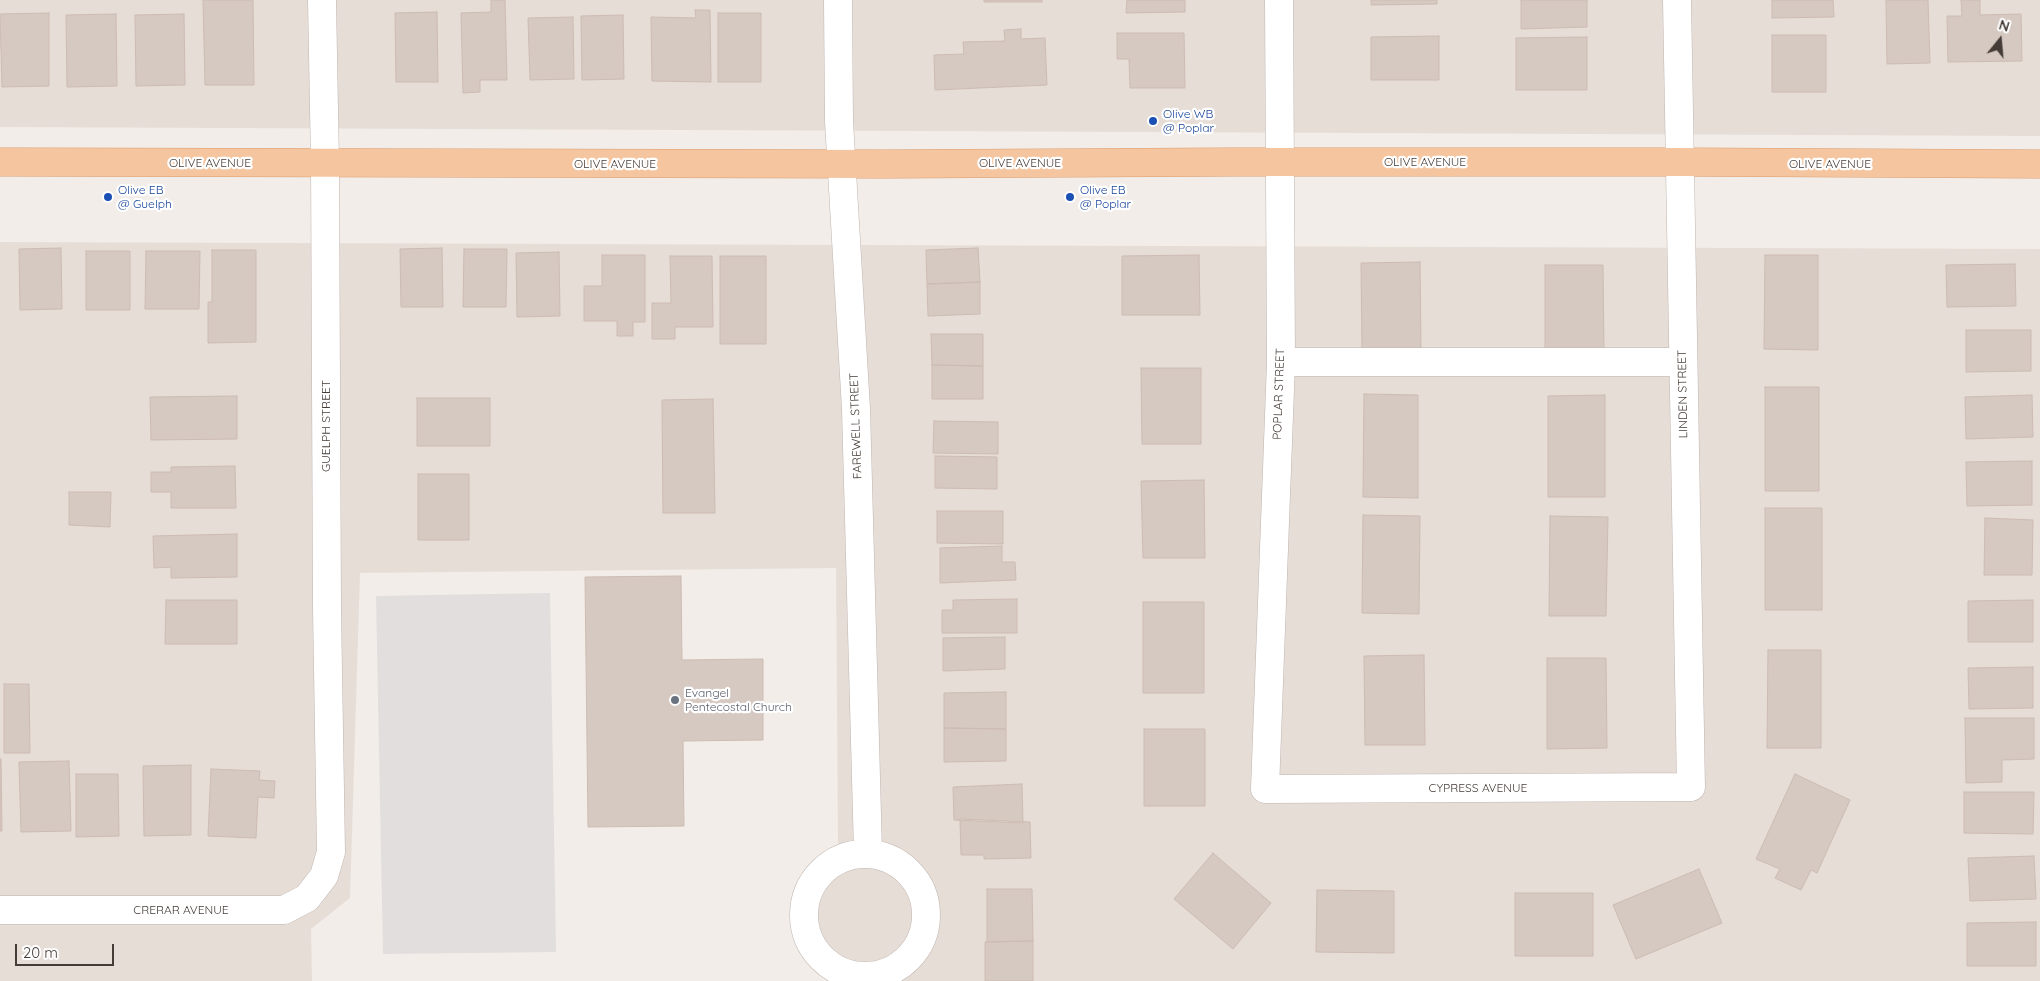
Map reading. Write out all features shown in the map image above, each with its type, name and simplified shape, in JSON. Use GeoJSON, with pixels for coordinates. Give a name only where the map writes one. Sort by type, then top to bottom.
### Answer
{"type":"FeatureCollection","features":[{"type":"Feature","properties":{"kind":"main road","name":"OLIVE AVENUE"},"geometry":{"type":"LineString","coordinates":[[0,162],[841,164],[1680,162],[2040,164]]}},
{"type":"Feature","properties":{"kind":"street","name":"GUELPH STREET"},"geometry":{"type":"LineString","coordinates":[[322,0],[325,162],[326,609],[331,852]]}},
{"type":"Feature","properties":{"kind":"street","name":"FAREWELL STREET"},"geometry":{"type":"LineString","coordinates":[[838,0],[841,164],[856,409],[868,852]]}},
{"type":"Feature","properties":{"kind":"street","name":"POPLAR STREET"},"geometry":{"type":"LineString","coordinates":[[1265,789],[1281,362],[1279,0]]}},
{"type":"Feature","properties":{"kind":"street","name":"LINDEN STREET"},"geometry":{"type":"LineString","coordinates":[[1677,0],[1682,362],[1692,787]]}},
{"type":"Feature","properties":{"kind":"street"},"geometry":{"type":"LineString","coordinates":[[1281,362],[1682,362]]}},
{"type":"Feature","properties":{"kind":"street","name":"CYPRESS AVENUE"},"geometry":{"type":"LineString","coordinates":[[1265,789],[1692,787]]}},
{"type":"Feature","properties":{"kind":"street","name":"CRERAR AVENUE"},"geometry":{"type":"LineString","coordinates":[[0,910],[284,910],[307,898],[324,876],[331,852]]}},
{"type":"Feature","properties":{"kind":"street"},"geometry":{"type":"LineString","coordinates":[[868,852],[891,860],[908,871],[920,888],[926,907],[925,928],[918,947],[905,962],[887,973],[868,979],[847,974],[829,966],[815,952],[806,934],[803,914],[807,894],[816,877],[831,864],[850,856],[868,852]]}},
{"type":"Feature","properties":{"kind":"shaded area"},"geometry":{"type":"Polygon","coordinates":[[[0,0],[2040,0],[2040,136],[0,127],[0,0]]]}},
{"type":"Feature","properties":{"kind":"shaded area"},"geometry":{"type":"Polygon","coordinates":[[[0,242],[2040,249],[2040,981],[840,981],[803,959],[793,901],[838,845],[836,568],[360,573],[350,898],[311,929],[312,981],[0,981],[0,242]]]}},
{"type":"Feature","properties":{"kind":"shaded area"},"geometry":{"type":"Polygon","coordinates":[[[550,593],[556,952],[383,954],[376,596],[550,593]]]}},
{"type":"Feature","properties":{"kind":"building"},"geometry":{"type":"Polygon","coordinates":[[[203,0],[253,0],[254,85],[205,85],[203,0]]]}},
{"type":"Feature","properties":{"kind":"building"},"geometry":{"type":"Polygon","coordinates":[[[491,0],[505,0],[507,80],[480,80],[480,92],[463,93],[461,13],[491,12],[491,0]]]}},
{"type":"Feature","properties":{"kind":"building"},"geometry":{"type":"Polygon","coordinates":[[[984,0],[1042,0],[1042,2],[984,2],[984,0]]]}},
{"type":"Feature","properties":{"kind":"building"},"geometry":{"type":"Polygon","coordinates":[[[1127,0],[1185,0],[1185,12],[1126,13],[1127,0]]]}},
{"type":"Feature","properties":{"kind":"building"},"geometry":{"type":"Polygon","coordinates":[[[1371,0],[1437,0],[1437,4],[1371,5],[1371,0]]]}},
{"type":"Feature","properties":{"kind":"building"},"geometry":{"type":"Polygon","coordinates":[[[1521,0],[1587,0],[1587,27],[1521,29],[1521,0]]]}},
{"type":"Feature","properties":{"kind":"building"},"geometry":{"type":"Polygon","coordinates":[[[1772,0],[1833,0],[1834,17],[1772,18],[1772,0]]]}},
{"type":"Feature","properties":{"kind":"building"},"geometry":{"type":"Polygon","coordinates":[[[1886,0],[1928,0],[1930,63],[1887,64],[1886,0]]]}},
{"type":"Feature","properties":{"kind":"building"},"geometry":{"type":"Polygon","coordinates":[[[1961,0],[1980,0],[1980,15],[2021,14],[2022,61],[1948,62],[1947,16],[1962,16],[1961,0]]]}},
{"type":"Feature","properties":{"kind":"building"},"geometry":{"type":"Polygon","coordinates":[[[695,10],[710,10],[711,82],[652,81],[651,17],[696,18],[695,10]]]}},
{"type":"Feature","properties":{"kind":"building"},"geometry":{"type":"Polygon","coordinates":[[[437,12],[438,82],[396,82],[395,13],[437,12]]]}},
{"type":"Feature","properties":{"kind":"building"},"geometry":{"type":"Polygon","coordinates":[[[49,13],[49,86],[2,87],[0,14],[49,13]]]}},
{"type":"Feature","properties":{"kind":"building"},"geometry":{"type":"Polygon","coordinates":[[[718,13],[761,13],[761,82],[718,82],[718,13]]]}},
{"type":"Feature","properties":{"kind":"building"},"geometry":{"type":"Polygon","coordinates":[[[116,14],[117,86],[67,87],[66,15],[116,14]]]}},
{"type":"Feature","properties":{"kind":"building"},"geometry":{"type":"Polygon","coordinates":[[[184,14],[185,85],[136,86],[135,15],[184,14]]]}},
{"type":"Feature","properties":{"kind":"building"},"geometry":{"type":"Polygon","coordinates":[[[623,15],[624,79],[582,80],[581,16],[623,15]]]}},
{"type":"Feature","properties":{"kind":"building"},"geometry":{"type":"Polygon","coordinates":[[[573,17],[574,79],[530,80],[528,18],[573,17]]]}},
{"type":"Feature","properties":{"kind":"building"},"geometry":{"type":"Polygon","coordinates":[[[1021,29],[1021,39],[1045,38],[1047,85],[935,90],[934,55],[964,54],[963,42],[1005,41],[1004,30],[1021,29]]]}},
{"type":"Feature","properties":{"kind":"building"},"geometry":{"type":"Polygon","coordinates":[[[1117,33],[1184,33],[1185,88],[1130,88],[1129,59],[1117,59],[1117,33]]]}},
{"type":"Feature","properties":{"kind":"building"},"geometry":{"type":"Polygon","coordinates":[[[1772,35],[1826,35],[1826,92],[1772,92],[1772,35]]]}},
{"type":"Feature","properties":{"kind":"building"},"geometry":{"type":"Polygon","coordinates":[[[1439,36],[1439,80],[1371,80],[1371,37],[1439,36]]]}},
{"type":"Feature","properties":{"kind":"building"},"geometry":{"type":"Polygon","coordinates":[[[1587,37],[1587,90],[1516,90],[1516,38],[1587,37]]]}},
{"type":"Feature","properties":{"kind":"building"},"geometry":{"type":"Polygon","coordinates":[[[61,248],[62,309],[20,310],[19,249],[61,248]]]}},
{"type":"Feature","properties":{"kind":"building"},"geometry":{"type":"Polygon","coordinates":[[[442,248],[443,307],[401,307],[400,249],[442,248]]]}},
{"type":"Feature","properties":{"kind":"building"},"geometry":{"type":"Polygon","coordinates":[[[978,248],[980,282],[927,284],[926,250],[978,248]]]}},
{"type":"Feature","properties":{"kind":"building"},"geometry":{"type":"Polygon","coordinates":[[[464,249],[507,249],[506,307],[463,307],[464,249]]]}},
{"type":"Feature","properties":{"kind":"building"},"geometry":{"type":"Polygon","coordinates":[[[212,250],[256,250],[256,342],[208,343],[208,302],[212,302],[212,250]]]}},
{"type":"Feature","properties":{"kind":"building"},"geometry":{"type":"Polygon","coordinates":[[[86,251],[130,251],[130,310],[86,310],[86,251]]]}},
{"type":"Feature","properties":{"kind":"building"},"geometry":{"type":"Polygon","coordinates":[[[146,251],[200,251],[199,309],[145,309],[146,251]]]}},
{"type":"Feature","properties":{"kind":"building"},"geometry":{"type":"Polygon","coordinates":[[[559,252],[560,316],[517,317],[516,253],[559,252]]]}},
{"type":"Feature","properties":{"kind":"building"},"geometry":{"type":"Polygon","coordinates":[[[602,255],[645,255],[645,322],[633,322],[633,336],[617,336],[617,321],[584,321],[584,286],[602,286],[602,255]]]}},
{"type":"Feature","properties":{"kind":"building"},"geometry":{"type":"Polygon","coordinates":[[[1199,255],[1200,315],[1122,315],[1122,256],[1199,255]]]}},
{"type":"Feature","properties":{"kind":"building"},"geometry":{"type":"Polygon","coordinates":[[[1765,255],[1818,255],[1818,350],[1764,349],[1765,255]]]}},
{"type":"Feature","properties":{"kind":"building"},"geometry":{"type":"Polygon","coordinates":[[[670,256],[712,256],[713,327],[675,327],[675,339],[652,339],[652,303],[671,303],[670,256]]]}},
{"type":"Feature","properties":{"kind":"building"},"geometry":{"type":"Polygon","coordinates":[[[720,256],[766,256],[766,344],[720,344],[720,256]]]}},
{"type":"Feature","properties":{"kind":"building"},"geometry":{"type":"Polygon","coordinates":[[[1420,262],[1421,351],[1362,352],[1361,263],[1420,262]]]}},
{"type":"Feature","properties":{"kind":"building"},"geometry":{"type":"Polygon","coordinates":[[[2015,264],[2016,306],[1947,307],[1946,265],[2015,264]]]}},
{"type":"Feature","properties":{"kind":"building"},"geometry":{"type":"Polygon","coordinates":[[[1545,265],[1603,265],[1604,355],[1545,355],[1545,265]]]}},
{"type":"Feature","properties":{"kind":"building"},"geometry":{"type":"Polygon","coordinates":[[[980,282],[980,314],[928,316],[927,284],[980,282]]]}},
{"type":"Feature","properties":{"kind":"building"},"geometry":{"type":"Polygon","coordinates":[[[1966,330],[2031,330],[2031,371],[1966,372],[1966,330]]]}},
{"type":"Feature","properties":{"kind":"building"},"geometry":{"type":"Polygon","coordinates":[[[931,334],[983,334],[983,366],[932,365],[931,334]]]}},
{"type":"Feature","properties":{"kind":"building"},"geometry":{"type":"Polygon","coordinates":[[[932,365],[983,366],[983,399],[932,399],[932,365]]]}},
{"type":"Feature","properties":{"kind":"building"},"geometry":{"type":"Polygon","coordinates":[[[1141,368],[1201,368],[1201,444],[1142,444],[1141,368]]]}},
{"type":"Feature","properties":{"kind":"building"},"geometry":{"type":"Polygon","coordinates":[[[1765,387],[1819,387],[1819,491],[1765,491],[1765,387]]]}},
{"type":"Feature","properties":{"kind":"building"},"geometry":{"type":"Polygon","coordinates":[[[1364,394],[1418,395],[1418,498],[1363,497],[1364,394]]]}},
{"type":"Feature","properties":{"kind":"building"},"geometry":{"type":"Polygon","coordinates":[[[1605,395],[1605,497],[1548,497],[1548,396],[1605,395]]]}},
{"type":"Feature","properties":{"kind":"building"},"geometry":{"type":"Polygon","coordinates":[[[2032,395],[2033,437],[1966,439],[1965,397],[2032,395]]]}},
{"type":"Feature","properties":{"kind":"building"},"geometry":{"type":"Polygon","coordinates":[[[237,396],[237,439],[151,440],[150,397],[237,396]]]}},
{"type":"Feature","properties":{"kind":"building"},"geometry":{"type":"Polygon","coordinates":[[[417,398],[490,398],[490,446],[417,446],[417,398]]]}},
{"type":"Feature","properties":{"kind":"building"},"geometry":{"type":"Polygon","coordinates":[[[713,399],[715,513],[663,513],[662,400],[713,399]]]}},
{"type":"Feature","properties":{"kind":"building"},"geometry":{"type":"Polygon","coordinates":[[[934,421],[998,422],[998,454],[933,453],[934,421]]]}},
{"type":"Feature","properties":{"kind":"building"},"geometry":{"type":"Polygon","coordinates":[[[935,456],[997,457],[997,489],[935,488],[935,456]]]}},
{"type":"Feature","properties":{"kind":"building"},"geometry":{"type":"Polygon","coordinates":[[[2032,461],[2032,505],[1967,506],[1966,462],[2032,461]]]}},
{"type":"Feature","properties":{"kind":"building"},"geometry":{"type":"Polygon","coordinates":[[[235,466],[236,508],[171,508],[171,492],[151,492],[151,472],[171,472],[171,467],[235,466]]]}},
{"type":"Feature","properties":{"kind":"building"},"geometry":{"type":"Polygon","coordinates":[[[418,474],[469,474],[469,540],[418,540],[418,474]]]}},
{"type":"Feature","properties":{"kind":"building"},"geometry":{"type":"Polygon","coordinates":[[[1204,480],[1205,558],[1143,558],[1141,481],[1204,480]]]}},
{"type":"Feature","properties":{"kind":"building"},"geometry":{"type":"Polygon","coordinates":[[[69,492],[111,492],[110,527],[69,525],[69,492]]]}},
{"type":"Feature","properties":{"kind":"building"},"geometry":{"type":"Polygon","coordinates":[[[1765,508],[1822,508],[1822,610],[1765,610],[1765,508]]]}},
{"type":"Feature","properties":{"kind":"building"},"geometry":{"type":"Polygon","coordinates":[[[937,511],[1003,511],[1003,544],[937,543],[937,511]]]}},
{"type":"Feature","properties":{"kind":"building"},"geometry":{"type":"Polygon","coordinates":[[[1363,515],[1420,516],[1419,614],[1362,613],[1363,515]]]}},
{"type":"Feature","properties":{"kind":"building"},"geometry":{"type":"Polygon","coordinates":[[[1550,516],[1608,517],[1606,616],[1549,616],[1550,516]]]}},
{"type":"Feature","properties":{"kind":"building"},"geometry":{"type":"Polygon","coordinates":[[[1985,518],[2033,520],[2032,575],[1984,575],[1985,518]]]}},
{"type":"Feature","properties":{"kind":"building"},"geometry":{"type":"Polygon","coordinates":[[[237,534],[237,577],[171,578],[171,567],[154,568],[153,536],[237,534]]]}},
{"type":"Feature","properties":{"kind":"building"},"geometry":{"type":"Polygon","coordinates":[[[1002,546],[1002,562],[1015,562],[1016,580],[940,583],[940,548],[1002,546]]]}},
{"type":"Feature","properties":{"kind":"building","name":"Evangel Pentecostal Church"},"geometry":{"type":"Polygon","coordinates":[[[681,576],[682,660],[763,659],[763,740],[683,741],[684,826],[588,827],[585,577],[681,576]]]}},
{"type":"Feature","properties":{"kind":"building"},"geometry":{"type":"Polygon","coordinates":[[[1017,599],[1017,633],[942,633],[942,610],[953,610],[953,600],[1017,599]]]}},
{"type":"Feature","properties":{"kind":"building"},"geometry":{"type":"Polygon","coordinates":[[[166,600],[237,600],[237,644],[165,644],[166,600]]]}},
{"type":"Feature","properties":{"kind":"building"},"geometry":{"type":"Polygon","coordinates":[[[2033,600],[2033,642],[1968,642],[1968,601],[2033,600]]]}},
{"type":"Feature","properties":{"kind":"building"},"geometry":{"type":"Polygon","coordinates":[[[1143,602],[1204,602],[1204,693],[1143,693],[1143,602]]]}},
{"type":"Feature","properties":{"kind":"building"},"geometry":{"type":"Polygon","coordinates":[[[1005,637],[1005,669],[943,671],[943,638],[1005,637]]]}},
{"type":"Feature","properties":{"kind":"building"},"geometry":{"type":"Polygon","coordinates":[[[1768,650],[1821,650],[1821,748],[1767,748],[1768,650]]]}},
{"type":"Feature","properties":{"kind":"building"},"geometry":{"type":"Polygon","coordinates":[[[1424,655],[1425,745],[1365,745],[1364,656],[1424,655]]]}},
{"type":"Feature","properties":{"kind":"building"},"geometry":{"type":"Polygon","coordinates":[[[1547,658],[1606,658],[1607,748],[1547,749],[1547,658]]]}},
{"type":"Feature","properties":{"kind":"building"},"geometry":{"type":"Polygon","coordinates":[[[2033,667],[2033,708],[1969,709],[1968,668],[2033,667]]]}},
{"type":"Feature","properties":{"kind":"building"},"geometry":{"type":"Polygon","coordinates":[[[4,684],[29,684],[30,753],[4,753],[4,684]]]}},
{"type":"Feature","properties":{"kind":"building"},"geometry":{"type":"Polygon","coordinates":[[[1006,692],[1006,729],[944,728],[944,693],[1006,692]]]}},
{"type":"Feature","properties":{"kind":"building"},"geometry":{"type":"Polygon","coordinates":[[[1965,718],[2034,718],[2034,759],[2002,760],[2002,782],[1966,783],[1965,718]]]}},
{"type":"Feature","properties":{"kind":"building"},"geometry":{"type":"Polygon","coordinates":[[[944,728],[1006,729],[1006,761],[944,762],[944,728]]]}},
{"type":"Feature","properties":{"kind":"building"},"geometry":{"type":"Polygon","coordinates":[[[1144,729],[1205,729],[1205,806],[1144,806],[1144,729]]]}},
{"type":"Feature","properties":{"kind":"building"},"geometry":{"type":"Polygon","coordinates":[[[1,759],[2,831],[0,831],[1,759]]]}},
{"type":"Feature","properties":{"kind":"building"},"geometry":{"type":"Polygon","coordinates":[[[69,761],[71,831],[21,832],[19,762],[69,761]]]}},
{"type":"Feature","properties":{"kind":"building"},"geometry":{"type":"Polygon","coordinates":[[[191,765],[191,835],[144,836],[143,766],[191,765]]]}},
{"type":"Feature","properties":{"kind":"building"},"geometry":{"type":"Polygon","coordinates":[[[211,769],[260,771],[259,780],[275,781],[274,798],[258,797],[256,838],[208,836],[211,769]]]}},
{"type":"Feature","properties":{"kind":"building"},"geometry":{"type":"Polygon","coordinates":[[[76,774],[118,774],[119,836],[76,837],[76,774]]]}},
{"type":"Feature","properties":{"kind":"building"},"geometry":{"type":"Polygon","coordinates":[[[1795,774],[1850,800],[1817,873],[1811,870],[1801,890],[1775,878],[1780,869],[1756,859],[1795,774]]]}},
{"type":"Feature","properties":{"kind":"building"},"geometry":{"type":"Polygon","coordinates":[[[1022,784],[1023,823],[954,820],[953,787],[1022,784]]]}},
{"type":"Feature","properties":{"kind":"building"},"geometry":{"type":"Polygon","coordinates":[[[1964,792],[2034,792],[2033,834],[1964,833],[1964,792]]]}},
{"type":"Feature","properties":{"kind":"building"},"geometry":{"type":"Polygon","coordinates":[[[960,819],[1030,822],[1031,858],[984,859],[984,855],[961,855],[960,819]]]}},
{"type":"Feature","properties":{"kind":"building"},"geometry":{"type":"Polygon","coordinates":[[[1213,853],[1271,903],[1233,949],[1174,899],[1213,853]]]}},
{"type":"Feature","properties":{"kind":"building"},"geometry":{"type":"Polygon","coordinates":[[[2034,856],[2036,899],[1970,901],[1968,858],[2034,856]]]}},
{"type":"Feature","properties":{"kind":"building"},"geometry":{"type":"Polygon","coordinates":[[[1699,869],[1722,923],[1636,959],[1613,905],[1699,869]]]}},
{"type":"Feature","properties":{"kind":"building"},"geometry":{"type":"Polygon","coordinates":[[[987,889],[1032,889],[1033,941],[987,942],[987,889]]]}},
{"type":"Feature","properties":{"kind":"building"},"geometry":{"type":"Polygon","coordinates":[[[1317,890],[1394,891],[1394,953],[1316,952],[1317,890]]]}},
{"type":"Feature","properties":{"kind":"building"},"geometry":{"type":"Polygon","coordinates":[[[1515,893],[1593,893],[1593,956],[1515,956],[1515,893]]]}},
{"type":"Feature","properties":{"kind":"building"},"geometry":{"type":"Polygon","coordinates":[[[2036,922],[2036,966],[1967,966],[1967,923],[2036,922]]]}},
{"type":"Feature","properties":{"kind":"building"},"geometry":{"type":"Polygon","coordinates":[[[1033,941],[1033,981],[985,981],[985,942],[1033,941]]]}},
{"type":"Feature","properties":{"kind":"place","name":"Olive WB @ Poplar"},"geometry":{"type":"Point","coordinates":[1153,121]}},
{"type":"Feature","properties":{"kind":"place","name":"Olive EB @ Guelph"},"geometry":{"type":"Point","coordinates":[108,197]}},
{"type":"Feature","properties":{"kind":"place","name":"Olive EB @ Poplar"},"geometry":{"type":"Point","coordinates":[1070,197]}},
{"type":"Feature","properties":{"kind":"place","name":"Evangel Pentecostal Church"},"geometry":{"type":"Point","coordinates":[675,700]}}]}
